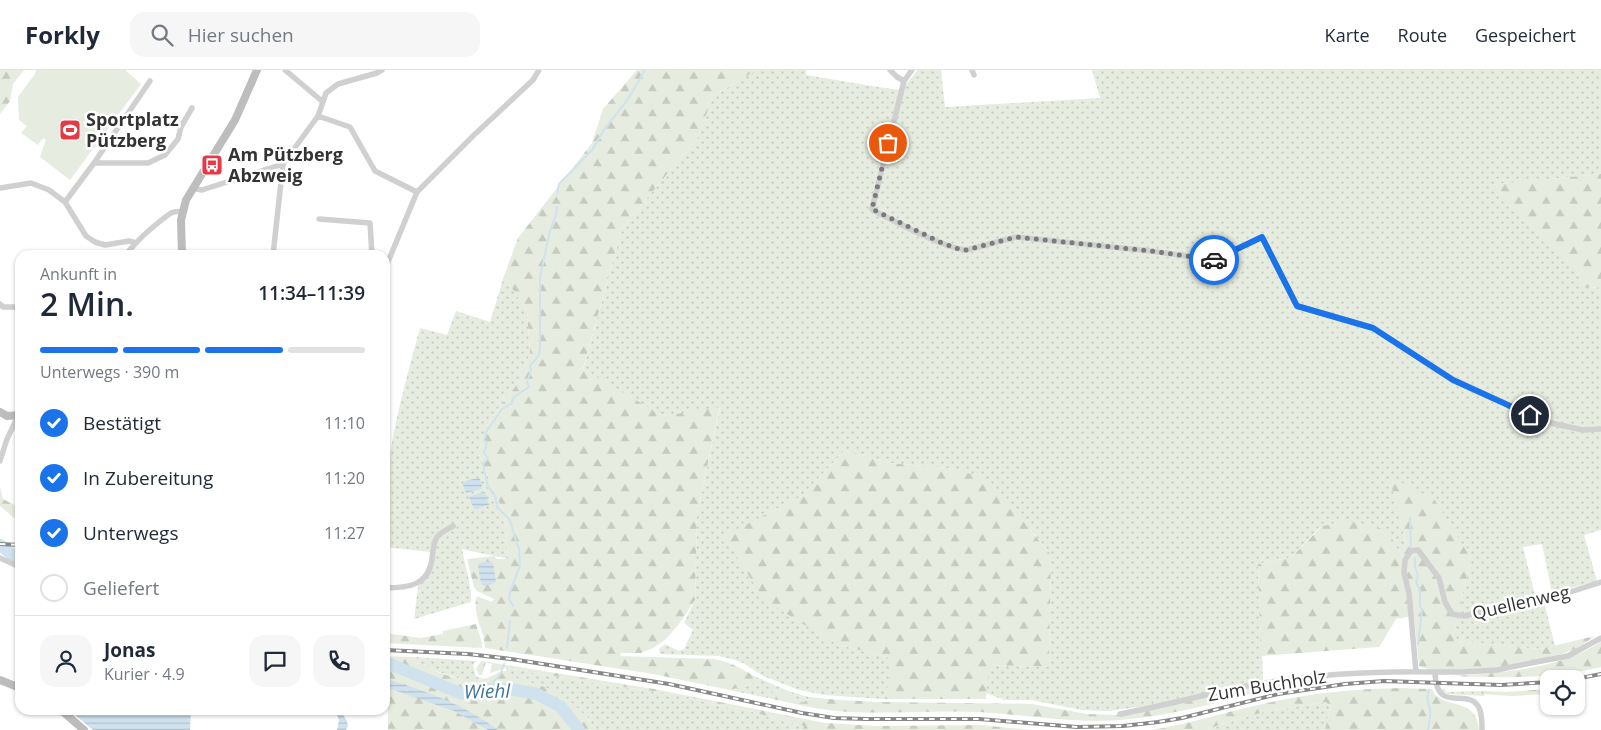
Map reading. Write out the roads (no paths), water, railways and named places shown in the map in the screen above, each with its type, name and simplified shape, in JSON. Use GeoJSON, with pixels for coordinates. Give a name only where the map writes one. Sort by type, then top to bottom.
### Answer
{"type":"FeatureCollection","features":[{"type":"Feature","properties":{"kind":"main road"},"geometry":{"type":"LineString","coordinates":[[182,250],[181,220],[186,200],[235,120],[257,70]]}},
{"type":"Feature","properties":{"kind":"main road"},"geometry":{"type":"LineString","coordinates":[[0,412],[7,416],[15,416]]}},
{"type":"Feature","properties":{"kind":"main road"},"geometry":{"type":"LineString","coordinates":[[0,680],[15,686]]}},
{"type":"Feature","properties":{"kind":"main road"},"geometry":{"type":"LineString","coordinates":[[67,715],[84,730]]}},
{"type":"Feature","properties":{"kind":"street"},"geometry":{"type":"LineString","coordinates":[[285,70],[323,102]]}},
{"type":"Feature","properties":{"kind":"street"},"geometry":{"type":"LineString","coordinates":[[274,250],[283,164],[318,116],[326,93],[338,84],[382,70]]}},
{"type":"Feature","properties":{"kind":"street"},"geometry":{"type":"LineString","coordinates":[[390,256],[417,192],[533,80],[539,70]]}},
{"type":"Feature","properties":{"kind":"street"},"geometry":{"type":"LineString","coordinates":[[890,70],[904,81]]}},
{"type":"Feature","properties":{"kind":"street"},"geometry":{"type":"LineString","coordinates":[[912,70],[904,81],[872,209],[940,242],[961,250],[1016,237],[1151,251],[1215,260],[1262,237],[1297,306],[1373,328],[1453,380],[1546,422],[1584,430],[1601,429]]}},
{"type":"Feature","properties":{"kind":"street"},"geometry":{"type":"LineString","coordinates":[[65,202],[94,164],[150,81]]}},
{"type":"Feature","properties":{"kind":"street"},"geometry":{"type":"LineString","coordinates":[[94,164],[148,163],[165,155],[178,139],[181,127],[192,108]]}},
{"type":"Feature","properties":{"kind":"street"},"geometry":{"type":"LineString","coordinates":[[318,116],[350,127],[375,170],[417,192]]}},
{"type":"Feature","properties":{"kind":"street"},"geometry":{"type":"LineString","coordinates":[[192,188],[202,190],[283,164]]}},
{"type":"Feature","properties":{"kind":"street"},"geometry":{"type":"LineString","coordinates":[[0,188],[31,182],[49,190],[65,202],[86,236],[95,242],[105,245],[136,243]]}},
{"type":"Feature","properties":{"kind":"street"},"geometry":{"type":"LineString","coordinates":[[130,250],[143,236],[170,214],[176,211],[183,212]]}},
{"type":"Feature","properties":{"kind":"street"},"geometry":{"type":"LineString","coordinates":[[319,219],[370,223],[372,250]]}},
{"type":"Feature","properties":{"kind":"street"},"geometry":{"type":"LineString","coordinates":[[0,304],[15,307]]}},
{"type":"Feature","properties":{"kind":"street"},"geometry":{"type":"LineString","coordinates":[[0,461],[7,439],[15,424]]}},
{"type":"Feature","properties":{"kind":"street"},"geometry":{"type":"LineString","coordinates":[[390,588],[404,587],[422,580],[430,570],[434,542],[438,535],[453,526]]}},
{"type":"Feature","properties":{"kind":"street","name":"Quellenweg"},"geometry":{"type":"LineString","coordinates":[[1416,672],[1409,593],[1404,573],[1405,560],[1411,551],[1418,550],[1439,578],[1445,602],[1452,614],[1464,616],[1564,594],[1601,582]]}},
{"type":"Feature","properties":{"kind":"street"},"geometry":{"type":"LineString","coordinates":[[0,558],[15,565]]}},
{"type":"Feature","properties":{"kind":"street"},"geometry":{"type":"LineString","coordinates":[[1416,672],[1498,670],[1568,656],[1601,638]]}},
{"type":"Feature","properties":{"kind":"street","name":"Zum Buchholz"},"geometry":{"type":"LineString","coordinates":[[1120,714],[1157,708],[1218,691],[1255,684],[1360,672],[1416,672]]}},
{"type":"Feature","properties":{"kind":"street"},"geometry":{"type":"LineString","coordinates":[[1435,672],[1436,687],[1442,694],[1451,698],[1471,700],[1478,706],[1482,730]]}},
{"type":"Feature","properties":{"kind":"water"},"geometry":{"type":"Polygon","coordinates":[[[480,479],[481,489],[466,493],[463,485],[465,481],[480,479]]]}},
{"type":"Feature","properties":{"kind":"water"},"geometry":{"type":"Polygon","coordinates":[[[485,492],[489,505],[474,509],[469,497],[485,492]]]}},
{"type":"Feature","properties":{"kind":"water"},"geometry":{"type":"Polygon","coordinates":[[[490,561],[493,563],[496,582],[483,585],[481,584],[478,565],[490,561]]]}},
{"type":"Feature","properties":{"kind":"water"},"geometry":{"type":"Polygon","coordinates":[[[390,680],[444,699],[472,713],[498,730],[488,730],[454,711],[391,689],[390,680]]]}},
{"type":"Feature","properties":{"kind":"water"},"geometry":{"type":"Polygon","coordinates":[[[75,715],[191,715],[190,730],[93,730],[75,715]]]}},
{"type":"Feature","properties":{"kind":"water"},"geometry":{"type":"Polygon","coordinates":[[[337,715],[343,715],[348,726],[346,730],[337,730],[339,720],[337,715]]]}},
{"type":"Feature","properties":{"kind":"waterway"},"geometry":{"type":"LineString","coordinates":[[557,194],[559,184],[592,150],[604,130],[628,99],[645,70]]}},
{"type":"Feature","properties":{"kind":"waterway"},"geometry":{"type":"LineString","coordinates":[[513,606],[509,599],[520,566],[519,548],[510,520],[498,508],[494,493],[488,487],[483,464],[488,458],[484,453],[487,443],[484,440],[486,432],[502,409],[511,404],[514,397],[529,387],[527,382],[531,371],[530,366],[539,355],[540,348],[540,277],[557,207]]}},
{"type":"Feature","properties":{"kind":"waterway"},"geometry":{"type":"LineString","coordinates":[[1410,518],[1411,547]]}},
{"type":"Feature","properties":{"kind":"waterway","name":"Wiehl"},"geometry":{"type":"LineString","coordinates":[[0,545],[15,556]]}},
{"type":"Feature","properties":{"kind":"waterway"},"geometry":{"type":"LineString","coordinates":[[1415,558],[1418,576],[1416,582],[1420,590],[1420,606],[1422,610],[1418,644]]}},
{"type":"Feature","properties":{"kind":"waterway"},"geometry":{"type":"LineString","coordinates":[[507,648],[510,621]]}},
{"type":"Feature","properties":{"kind":"waterway","name":"Wiehl"},"geometry":{"type":"LineString","coordinates":[[390,664],[462,694],[486,689],[510,689],[537,694],[561,707],[579,730]]}},
{"type":"Feature","properties":{"kind":"waterway"},"geometry":{"type":"LineString","coordinates":[[486,689],[500,675],[504,664]]}},
{"type":"Feature","properties":{"kind":"waterway"},"geometry":{"type":"LineString","coordinates":[[1428,730],[1430,709],[1427,698],[1429,690]]}},
{"type":"Feature","properties":{"kind":"railway"},"geometry":{"type":"LineString","coordinates":[[0,544],[15,545]]}},
{"type":"Feature","properties":{"kind":"railway"},"geometry":{"type":"LineString","coordinates":[[390,650],[468,654],[511,659],[669,684],[802,713],[834,718],[979,719],[1077,727],[1123,726],[1158,722],[1182,718],[1278,694],[1345,684],[1384,681],[1501,685],[1540,683]]}},
{"type":"Feature","properties":{"kind":"railway"},"geometry":{"type":"LineString","coordinates":[[1585,677],[1601,674]]}},
{"type":"Feature","properties":{"kind":"place","name":"Sportplatz Pützberg"},"geometry":{"type":"Point","coordinates":[70,130]}},
{"type":"Feature","properties":{"kind":"place","name":"Am Pützberg Abzweig"},"geometry":{"type":"Point","coordinates":[212,165]}}]}
